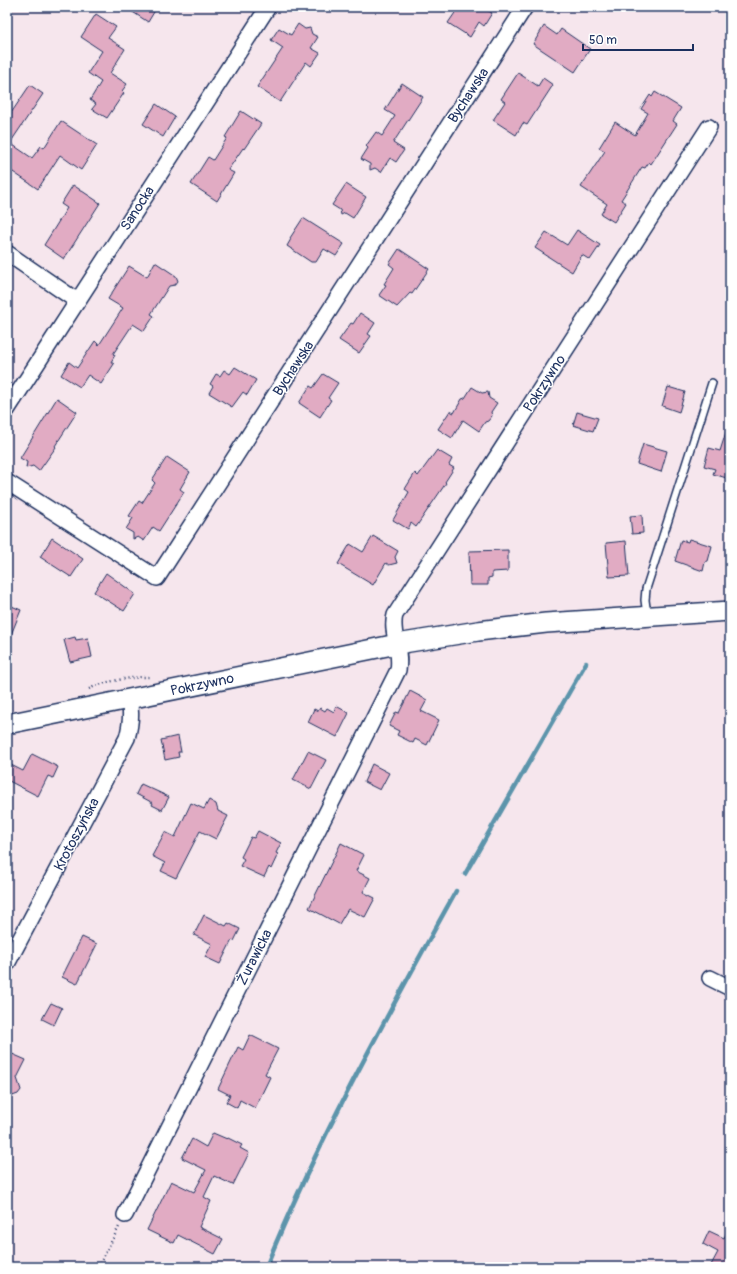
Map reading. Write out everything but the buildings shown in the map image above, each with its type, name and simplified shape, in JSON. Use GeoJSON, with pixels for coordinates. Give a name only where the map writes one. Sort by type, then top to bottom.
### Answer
{"type":"FeatureCollection","features":[{"type":"Feature","properties":{"kind":"street","name":"Sanocka"},"geometry":{"type":"LineString","coordinates":[[7,410],[268,7]]}},
{"type":"Feature","properties":{"kind":"street","name":"Bychawska"},"geometry":{"type":"LineString","coordinates":[[7,482],[157,578],[525,7]]}},
{"type":"Feature","properties":{"kind":"street","name":"Pokrzywno"},"geometry":{"type":"LineString","coordinates":[[397,644],[393,621],[395,615],[709,127]]}},
{"type":"Feature","properties":{"kind":"street"},"geometry":{"type":"LineString","coordinates":[[7,253],[77,301]]}},
{"type":"Feature","properties":{"kind":"street","name":"Pokrzywno"},"geometry":{"type":"LineString","coordinates":[[7,724],[397,644],[449,635],[512,627],[580,621],[730,611]]}},
{"type":"Feature","properties":{"kind":"street","name":"Żurawicka"},"geometry":{"type":"LineString","coordinates":[[125,1215],[398,670],[400,662],[397,644]]}},
{"type":"Feature","properties":{"kind":"street","name":"Krotoszyńska"},"geometry":{"type":"LineString","coordinates":[[7,964],[127,738],[131,724],[129,700]]}},
{"type":"Feature","properties":{"kind":"street"},"geometry":{"type":"LineString","coordinates":[[710,978],[730,988]]}},
{"type":"Feature","properties":{"kind":"lane"},"geometry":{"type":"LineString","coordinates":[[647,617],[645,600],[646,589],[712,383]]}},
{"type":"Feature","properties":{"kind":"path"},"geometry":{"type":"LineString","coordinates":[[98,1267],[125,1215]]}},
{"type":"Feature","properties":{"kind":"waterway"},"geometry":{"type":"LineString","coordinates":[[465,874],[586,663]]}},
{"type":"Feature","properties":{"kind":"waterway"},"geometry":{"type":"LineString","coordinates":[[266,1267],[308,1171],[331,1123],[456,891]]}}]}
